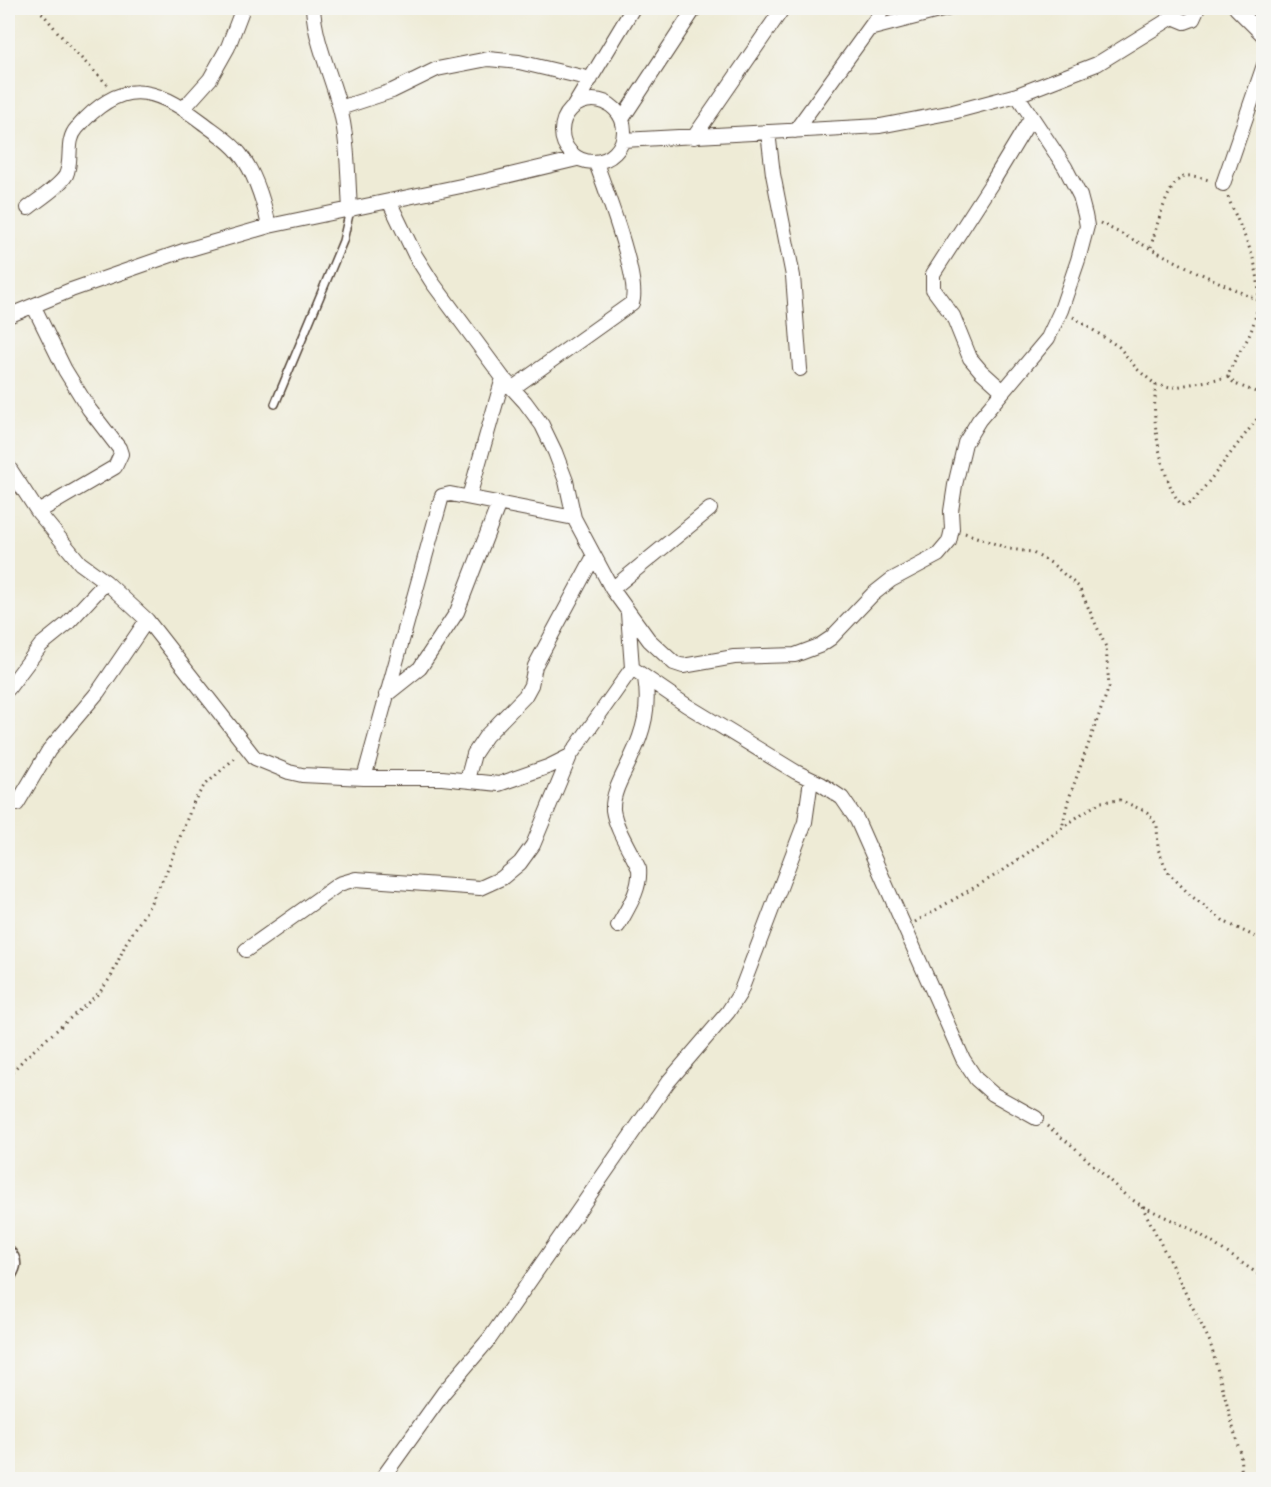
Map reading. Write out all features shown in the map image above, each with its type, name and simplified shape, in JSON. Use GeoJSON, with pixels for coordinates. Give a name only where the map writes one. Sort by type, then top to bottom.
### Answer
{"type":"FeatureCollection","features":[{"type":"Feature","properties":{"kind":"street"},"geometry":{"type":"LineString","coordinates":[[312,8],[314,25],[340,108],[348,166],[350,210]]}},
{"type":"Feature","properties":{"kind":"street"},"geometry":{"type":"LineString","coordinates":[[577,159],[568,151],[563,140],[564,122],[633,8]]}},
{"type":"Feature","properties":{"kind":"street"},"geometry":{"type":"LineString","coordinates":[[622,119],[695,8]]}},
{"type":"Feature","properties":{"kind":"street"},"geometry":{"type":"LineString","coordinates":[[694,137],[783,8]]}},
{"type":"Feature","properties":{"kind":"street"},"geometry":{"type":"LineString","coordinates":[[795,131],[884,8]]}},
{"type":"Feature","properties":{"kind":"street"},"geometry":{"type":"LineString","coordinates":[[869,29],[950,8]]}},
{"type":"Feature","properties":{"kind":"street"},"geometry":{"type":"LineString","coordinates":[[623,140],[880,126],[953,112],[1017,95],[1097,64],[1172,12],[1181,21],[1189,21],[1196,15],[1198,8]]}},
{"type":"Feature","properties":{"kind":"street"},"geometry":{"type":"LineString","coordinates":[[1236,8],[1263,36]]}},
{"type":"Feature","properties":{"kind":"street"},"geometry":{"type":"LineString","coordinates":[[184,108],[210,79],[228,47],[242,14]]}},
{"type":"Feature","properties":{"kind":"street"},"geometry":{"type":"LineString","coordinates":[[340,108],[393,91],[437,69],[488,59],[519,62],[591,79]]}},
{"type":"Feature","properties":{"kind":"street"},"geometry":{"type":"LineString","coordinates":[[1223,184],[1263,65]]}},
{"type":"Feature","properties":{"kind":"street"},"geometry":{"type":"LineString","coordinates":[[28,208],[64,179],[70,165],[69,146],[75,129],[116,95],[135,91],[153,93],[184,108],[232,145],[242,156],[263,200],[269,226]]}},
{"type":"Feature","properties":{"kind":"street"},"geometry":{"type":"LineString","coordinates":[[389,201],[415,255],[432,282],[542,426],[566,481],[574,518],[612,589],[628,613],[663,654],[674,663],[683,666],[734,657],[795,655],[819,646],[831,638],[891,580],[938,555],[949,542],[952,529],[951,511],[959,462],[965,442],[979,420],[1048,338],[1061,310],[1087,226],[1085,216],[1080,196],[1065,167],[1017,95]]}},
{"type":"Feature","properties":{"kind":"street"},"geometry":{"type":"LineString","coordinates":[[8,316],[72,290],[183,251],[269,226],[577,159],[596,163],[613,156],[623,140],[625,130],[616,110],[607,103],[596,100],[584,101],[573,107]]}},
{"type":"Feature","properties":{"kind":"street"},"geometry":{"type":"LineString","coordinates":[[1003,391],[970,358],[953,316],[933,289],[933,274],[1031,118]]}},
{"type":"Feature","properties":{"kind":"street"},"geometry":{"type":"LineString","coordinates":[[768,132],[773,174],[793,276],[800,369]]}},
{"type":"Feature","properties":{"kind":"street"},"geometry":{"type":"LineString","coordinates":[[469,497],[508,383],[632,303],[635,297],[633,280],[613,209],[596,163]]}},
{"type":"Feature","properties":{"kind":"street"},"geometry":{"type":"LineString","coordinates":[[34,307],[65,370],[88,409],[119,448],[121,454],[115,467],[38,512]]}},
{"type":"Feature","properties":{"kind":"street"},"geometry":{"type":"LineString","coordinates":[[8,466],[38,512],[80,563],[106,582],[147,620],[255,758],[302,775],[425,778],[499,784],[550,766],[570,756]]}},
{"type":"Feature","properties":{"kind":"street"},"geometry":{"type":"LineString","coordinates":[[364,778],[442,496],[450,494],[469,497],[574,518]]}},
{"type":"Feature","properties":{"kind":"street"},"geometry":{"type":"LineString","coordinates":[[386,695],[420,668],[457,612],[499,503]]}},
{"type":"Feature","properties":{"kind":"street"},"geometry":{"type":"LineString","coordinates":[[612,589],[710,509]]}},
{"type":"Feature","properties":{"kind":"street"},"geometry":{"type":"LineString","coordinates":[[467,780],[474,754],[486,735],[525,696],[531,685],[534,666],[594,555]]}},
{"type":"Feature","properties":{"kind":"street"},"geometry":{"type":"LineString","coordinates":[[8,689],[41,645],[67,624],[106,582]]}},
{"type":"Feature","properties":{"kind":"street"},"geometry":{"type":"LineString","coordinates":[[246,950],[339,884],[356,879],[480,888],[502,878],[520,863],[532,844],[570,756],[632,668],[628,613]]}},
{"type":"Feature","properties":{"kind":"street"},"geometry":{"type":"LineString","coordinates":[[17,804],[49,750],[98,692],[147,620]]}},
{"type":"Feature","properties":{"kind":"street"},"geometry":{"type":"LineString","coordinates":[[632,668],[686,705],[842,798],[857,820],[903,929],[963,1059],[976,1079],[993,1094],[1036,1118]]}},
{"type":"Feature","properties":{"kind":"street"},"geometry":{"type":"LineString","coordinates":[[618,926],[639,886],[640,878],[639,869],[615,819],[613,807],[617,789],[633,754],[646,715],[648,698],[645,678]]}},
{"type":"Feature","properties":{"kind":"street"},"geometry":{"type":"LineString","coordinates":[[381,1479],[444,1392],[490,1338],[668,1082],[728,1012],[740,993],[806,822],[811,780]]}},
{"type":"Feature","properties":{"kind":"lane"},"geometry":{"type":"LineString","coordinates":[[275,404],[343,241],[350,210]]}},
{"type":"Feature","properties":{"kind":"lane"},"geometry":{"type":"LineString","coordinates":[[8,1248],[18,1262],[18,1268],[8,1282]]}},
{"type":"Feature","properties":{"kind":"path"},"geometry":{"type":"LineString","coordinates":[[38,8],[71,48],[104,79],[116,95]]}},
{"type":"Feature","properties":{"kind":"path"},"geometry":{"type":"LineString","coordinates":[[1151,248],[1173,187],[1180,178],[1188,175],[1223,184],[1256,264],[1260,283],[1260,301],[1251,331],[1241,353],[1231,366],[1228,377]]}},
{"type":"Feature","properties":{"kind":"path"},"geometry":{"type":"LineString","coordinates":[[1085,216],[1260,301]]}},
{"type":"Feature","properties":{"kind":"path"},"geometry":{"type":"LineString","coordinates":[[1061,310],[1119,347],[1137,369],[1156,385],[1170,388],[1228,377]]}},
{"type":"Feature","properties":{"kind":"path"},"geometry":{"type":"LineString","coordinates":[[1228,377],[1235,384],[1263,395]]}},
{"type":"Feature","properties":{"kind":"path"},"geometry":{"type":"LineString","coordinates":[[1156,385],[1155,420],[1160,453],[1171,487],[1182,505],[1192,503],[1263,411]]}},
{"type":"Feature","properties":{"kind":"path"},"geometry":{"type":"LineString","coordinates":[[952,529],[1010,549],[1031,552],[1051,563],[1079,587],[1106,647],[1109,687],[1068,801],[1062,830]]}},
{"type":"Feature","properties":{"kind":"path"},"geometry":{"type":"LineString","coordinates":[[8,1076],[25,1058],[99,993],[111,976],[126,943],[147,910],[166,873],[194,801],[204,786],[246,748]]}},
{"type":"Feature","properties":{"kind":"path"},"geometry":{"type":"LineString","coordinates":[[903,929],[1001,872],[1101,802],[1120,800],[1147,812],[1156,825],[1158,849],[1167,871],[1208,911],[1225,922],[1263,940]]}},
{"type":"Feature","properties":{"kind":"path"},"geometry":{"type":"LineString","coordinates":[[1036,1118],[1074,1147],[1125,1195],[1142,1206],[1195,1231],[1263,1278]]}},
{"type":"Feature","properties":{"kind":"path"},"geometry":{"type":"LineString","coordinates":[[1142,1206],[1210,1342],[1240,1454],[1242,1479]]}}]}
